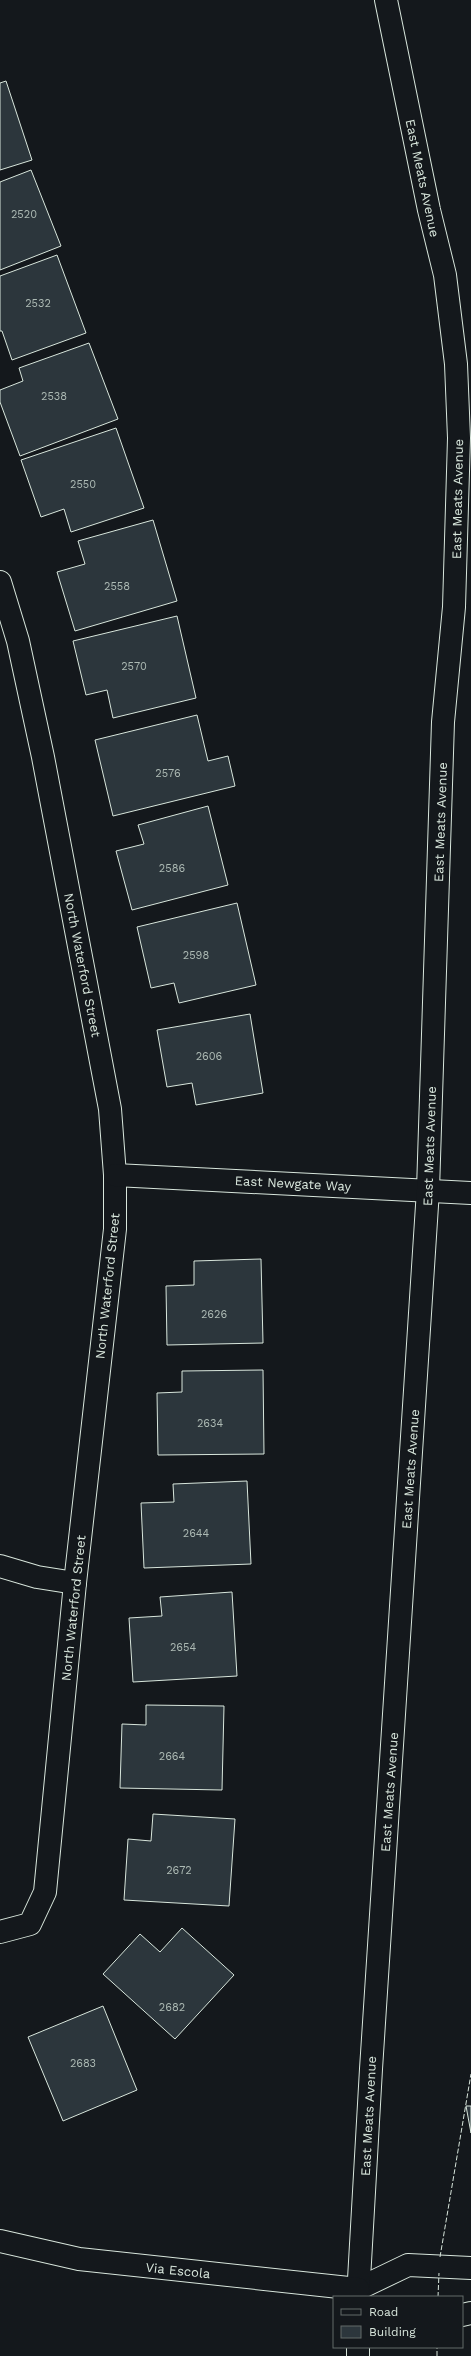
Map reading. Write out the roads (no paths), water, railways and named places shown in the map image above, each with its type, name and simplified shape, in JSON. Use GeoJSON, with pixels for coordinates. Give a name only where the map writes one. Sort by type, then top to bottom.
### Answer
{"type":"FeatureCollection","features":[{"type":"Feature","properties":{"kind":"street","name":"East Meats Avenue"},"geometry":{"type":"LineString","coordinates":[[364,2294],[428,1190],[443,722],[454,607],[459,438],[456,364],[445,275],[428,210],[387,0]]}},
{"type":"Feature","properties":{"kind":"street","name":"North Waterford Street"},"geometry":{"type":"LineString","coordinates":[[0,582],[18,641],[49,788],[110,1109],[115,1175],[115,1229],[75,1583],[45,1892],[30,1924],[0,1932]]}},
{"type":"Feature","properties":{"kind":"street","name":"East Newgate Way"},"geometry":{"type":"LineString","coordinates":[[115,1175],[471,1193]]}},
{"type":"Feature","properties":{"kind":"street"},"geometry":{"type":"LineString","coordinates":[[0,1566],[37,1577],[75,1583]]}},
{"type":"Feature","properties":{"kind":"street","name":"Via Escola"},"geometry":{"type":"LineString","coordinates":[[0,2242],[79,2259],[364,2294]]}},
{"type":"Feature","properties":{"kind":"street"},"geometry":{"type":"LineString","coordinates":[[364,2294],[408,2265],[471,2268]]}}]}
